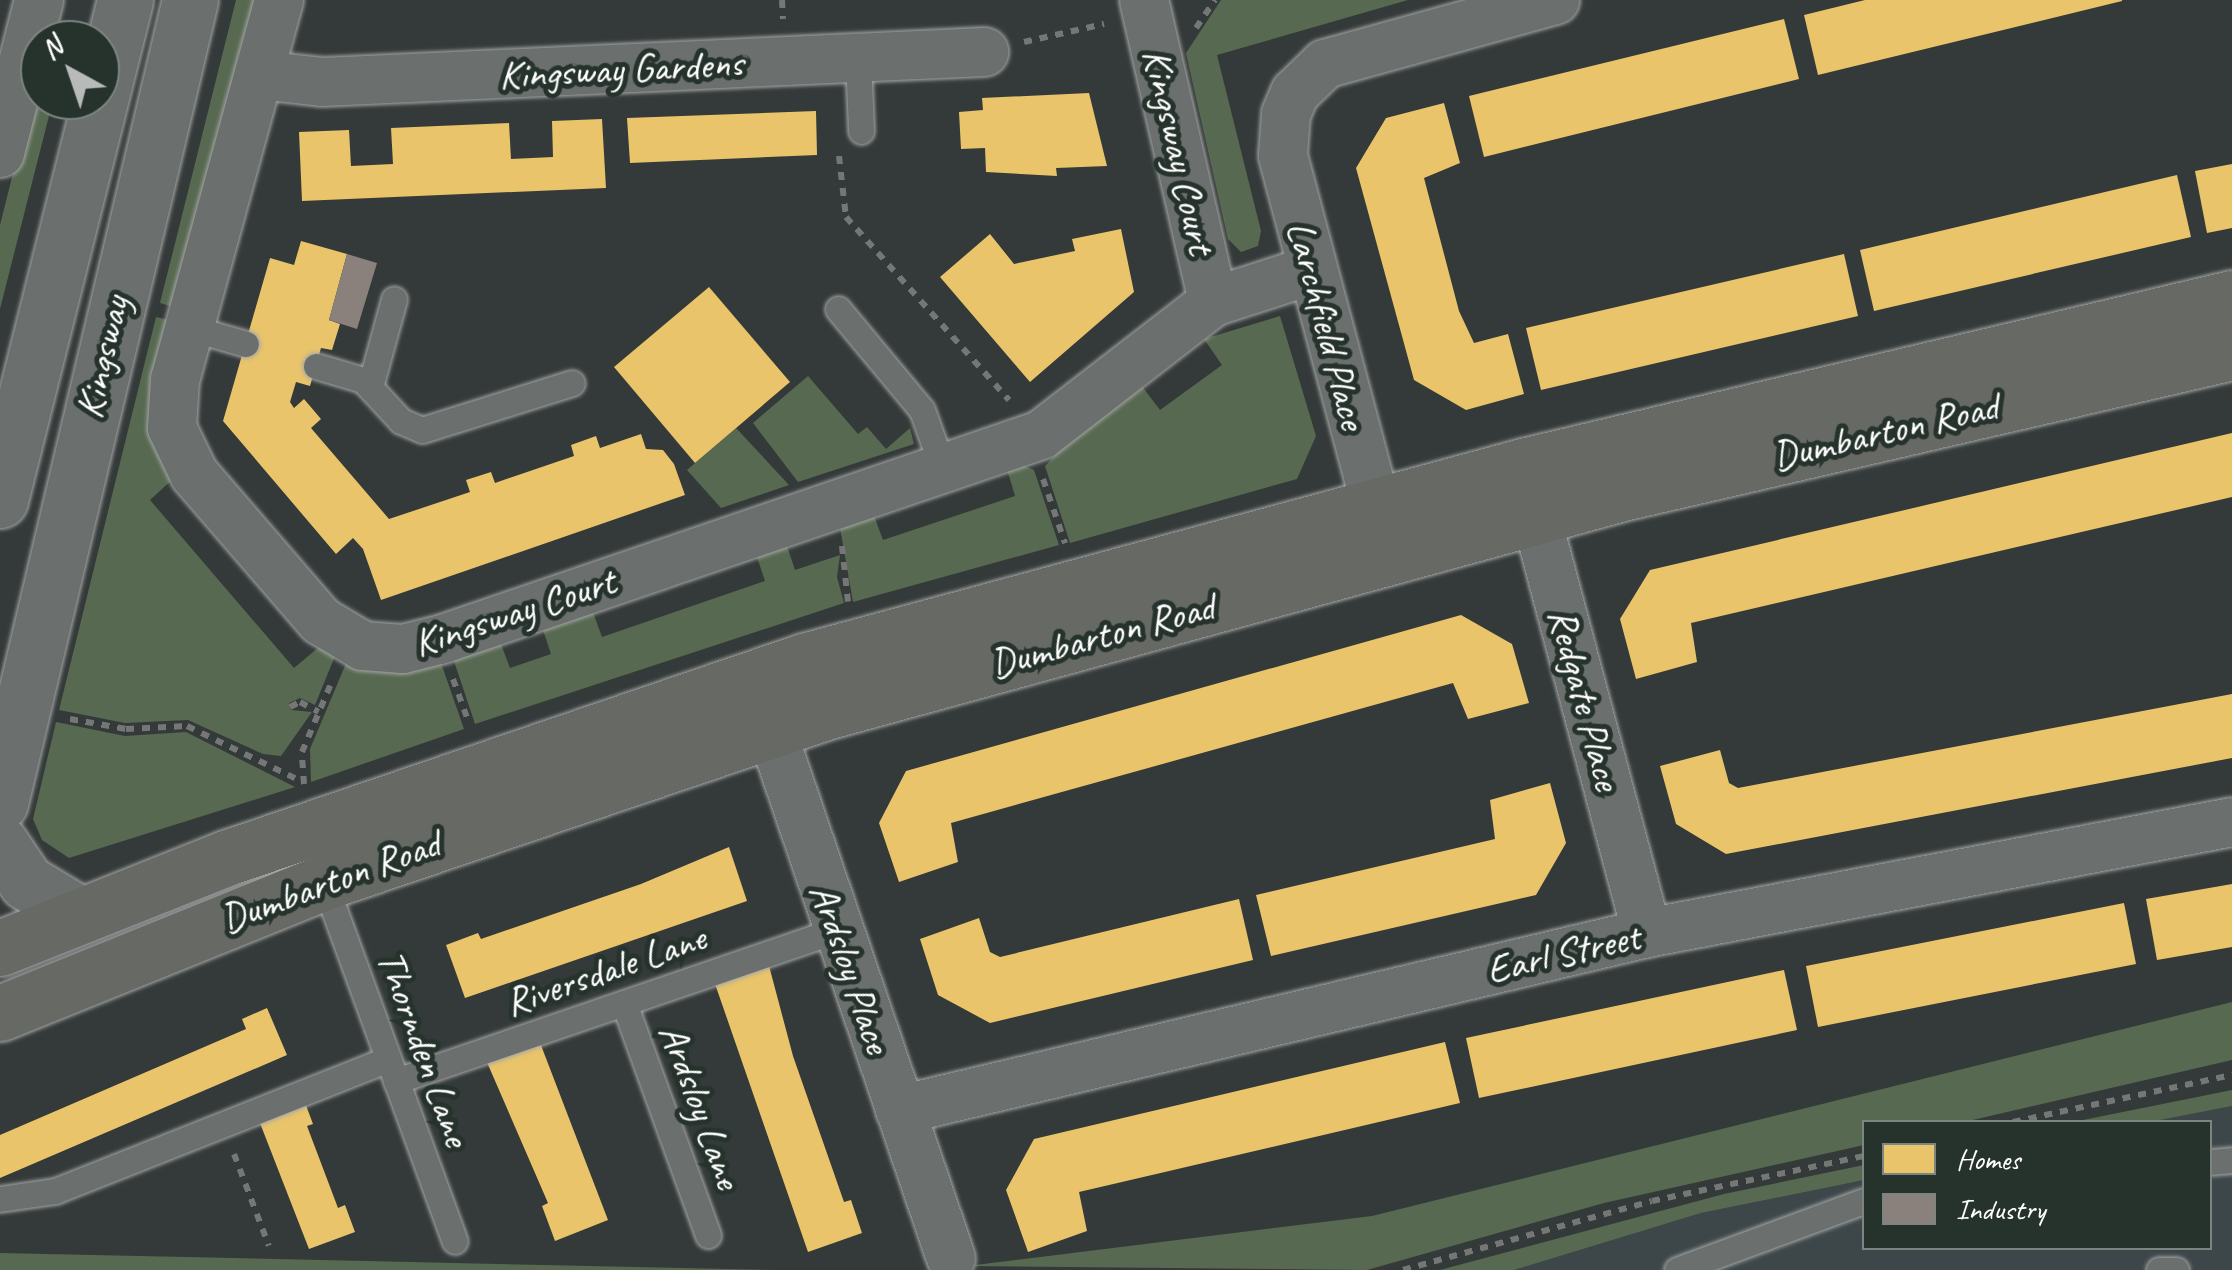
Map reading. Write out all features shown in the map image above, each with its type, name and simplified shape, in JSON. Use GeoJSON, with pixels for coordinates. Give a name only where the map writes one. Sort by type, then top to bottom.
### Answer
{"type":"FeatureCollection","features":[{"type":"Feature","properties":{"kind":"main road","name":"Dumbarton Road"},"geometry":{"type":"LineString","coordinates":[[0,1013],[324,882],[770,728],[1389,556],[1529,491],[2232,298]]}},
{"type":"Feature","properties":{"kind":"main road","name":"Dumbarton Road"},"geometry":{"type":"LineString","coordinates":[[3,938],[79,914],[312,804],[513,760],[753,676],[1375,504],[1529,491],[2232,352]]}},
{"type":"Feature","properties":{"kind":"street"},"geometry":{"type":"LineString","coordinates":[[0,153],[39,0]]}},
{"type":"Feature","properties":{"kind":"street","name":"Kingsway"},"geometry":{"type":"LineString","coordinates":[[0,500],[126,0]]}},
{"type":"Feature","properties":{"kind":"street","name":"Kingsway"},"geometry":{"type":"LineString","coordinates":[[0,802],[9,714],[190,0]]}},
{"type":"Feature","properties":{"kind":"street"},"geometry":{"type":"LineString","coordinates":[[279,0],[171,412],[184,460],[321,621],[349,641]]}},
{"type":"Feature","properties":{"kind":"street","name":"Larchfield Place"},"geometry":{"type":"LineString","coordinates":[[1389,556],[1312,270],[1283,156],[1282,136],[1295,94],[1308,77],[1346,56],[1555,0]]}},
{"type":"Feature","properties":{"kind":"street","name":"Kingsway Court"},"geometry":{"type":"LineString","coordinates":[[1146,7],[1214,302]]}},
{"type":"Feature","properties":{"kind":"street","name":"Kingsway Gardens"},"geometry":{"type":"LineString","coordinates":[[259,75],[322,82],[984,52]]}},
{"type":"Feature","properties":{"kind":"street","name":"Kingsway Court"},"geometry":{"type":"LineString","coordinates":[[349,641],[390,650],[440,640],[1041,435],[1214,302],[1312,270]]}},
{"type":"Feature","properties":{"kind":"street","name":"Redgate Place"},"geometry":{"type":"LineString","coordinates":[[1529,491],[1647,932]]}},
{"type":"Feature","properties":{"kind":"street","name":"Ardsloy Place"},"geometry":{"type":"LineString","coordinates":[[753,676],[951,1258]]}},
{"type":"Feature","properties":{"kind":"street","name":"Earl Street"},"geometry":{"type":"LineString","coordinates":[[900,1110],[1647,932],[2232,822]]}},
{"type":"Feature","properties":{"kind":"street"},"geometry":{"type":"LineString","coordinates":[[0,843],[26,882],[79,914]]}},
{"type":"Feature","properties":{"kind":"lane"},"geometry":{"type":"LineString","coordinates":[[858,58],[861,131]]}},
{"type":"Feature","properties":{"kind":"lane"},"geometry":{"type":"LineString","coordinates":[[370,387],[394,299]]}},
{"type":"Feature","properties":{"kind":"lane"},"geometry":{"type":"LineString","coordinates":[[838,309],[922,410],[943,470]]}},
{"type":"Feature","properties":{"kind":"lane"},"geometry":{"type":"LineString","coordinates":[[190,328],[246,344]]}},
{"type":"Feature","properties":{"kind":"lane"},"geometry":{"type":"LineString","coordinates":[[316,366],[352,374],[370,387],[400,421],[422,430],[572,383]]}},
{"type":"Feature","properties":{"kind":"lane","name":"Thornden Lane"},"geometry":{"type":"LineString","coordinates":[[324,882],[454,1240]]}},
{"type":"Feature","properties":{"kind":"lane","name":"Riversdale Lane"},"geometry":{"type":"LineString","coordinates":[[0,1199],[55,1191],[222,1120],[624,1002],[838,930]]}},
{"type":"Feature","properties":{"kind":"lane","name":"Ardsloy Lane"},"geometry":{"type":"LineString","coordinates":[[624,1002],[708,1235]]}},
{"type":"Feature","properties":{"kind":"lane"},"geometry":{"type":"LineString","coordinates":[[1677,1270],[1862,1202]]}},
{"type":"Feature","properties":{"kind":"lane"},"geometry":{"type":"LineString","coordinates":[[2159,1270],[2176,1270]]}},
{"type":"Feature","properties":{"kind":"path"},"geometry":{"type":"LineString","coordinates":[[984,52],[1146,7]]}},
{"type":"Feature","properties":{"kind":"path"},"geometry":{"type":"LineString","coordinates":[[839,152],[846,217],[1041,435],[1039,467],[1068,554],[1097,546],[1106,578]]}},
{"type":"Feature","properties":{"kind":"path"},"geometry":{"type":"LineString","coordinates":[[829,507],[844,554],[841,576],[851,614],[834,619],[842,650]]}},
{"type":"Feature","properties":{"kind":"path"},"geometry":{"type":"LineString","coordinates":[[440,640],[474,736],[501,726],[513,760]]}},
{"type":"Feature","properties":{"kind":"path"},"geometry":{"type":"LineString","coordinates":[[312,804],[300,764],[349,641]]}},
{"type":"Feature","properties":{"kind":"path"},"geometry":{"type":"LineString","coordinates":[[290,707],[300,702],[319,712]]}},
{"type":"Feature","properties":{"kind":"path"},"geometry":{"type":"LineString","coordinates":[[9,714],[126,729],[188,726],[312,804]]}},
{"type":"Feature","properties":{"kind":"path"},"geometry":{"type":"LineString","coordinates":[[2021,1120],[2232,1075]]}},
{"type":"Feature","properties":{"kind":"path"},"geometry":{"type":"LineString","coordinates":[[222,1120],[269,1246]]}},
{"type":"Feature","properties":{"kind":"path"},"geometry":{"type":"LineString","coordinates":[[1403,1270],[1620,1209],[1862,1156]]}},
{"type":"Feature","properties":{"kind":"shaded area"},"geometry":{"type":"Polygon","coordinates":[[[2232,1106],[2232,1270],[1514,1270],[1701,1213],[1862,1180],[1862,1250],[2212,1250],[2212,1120],[2160,1120],[2232,1106]]]}},
{"type":"Feature","properties":{"kind":"green space"},"geometry":{"type":"Polygon","coordinates":[[[236,0],[261,0],[177,308],[160,303],[236,0]]]}},
{"type":"Feature","properties":{"kind":"green space"},"geometry":{"type":"Polygon","coordinates":[[[1221,0],[1408,0],[1217,55],[1261,231],[1258,246],[1241,252],[1228,239],[1186,53],[1221,0]]]}},
{"type":"Feature","properties":{"kind":"green space"},"geometry":{"type":"Polygon","coordinates":[[[26,120],[48,120],[0,309],[0,225],[26,120]]]}},
{"type":"Feature","properties":{"kind":"green space"},"geometry":{"type":"Polygon","coordinates":[[[1280,316],[1316,436],[1297,479],[1070,543],[1045,466],[1071,438],[1141,385],[1160,410],[1222,365],[1204,339],[1280,316]]]}},
{"type":"Feature","properties":{"kind":"green space"},"geometry":{"type":"Polygon","coordinates":[[[156,317],[174,321],[174,478],[150,500],[294,668],[319,647],[335,656],[315,705],[300,698],[289,703],[291,710],[312,712],[281,756],[263,754],[188,720],[125,723],[59,710],[156,317]]]}},
{"type":"Feature","properties":{"kind":"green space"},"geometry":{"type":"Polygon","coordinates":[[[808,376],[858,434],[867,427],[886,449],[910,428],[914,444],[798,482],[753,423],[808,376]]]}},
{"type":"Feature","properties":{"kind":"green space"},"geometry":{"type":"Polygon","coordinates":[[[736,428],[789,485],[721,508],[687,470],[736,428]]]}},
{"type":"Feature","properties":{"kind":"green space"},"geometry":{"type":"Polygon","coordinates":[[[1016,462],[1034,470],[1059,545],[853,602],[839,522],[872,510],[883,540],[1015,496],[1006,466],[1016,462]]]}},
{"type":"Feature","properties":{"kind":"green space"},"geometry":{"type":"Polygon","coordinates":[[[785,540],[795,570],[840,555],[837,577],[844,603],[475,724],[452,655],[499,639],[510,668],[551,654],[541,624],[591,607],[602,637],[765,581],[755,551],[785,540]]]}},
{"type":"Feature","properties":{"kind":"green space"},"geometry":{"type":"Polygon","coordinates":[[[440,660],[464,729],[311,782],[310,749],[347,661],[440,660]]]}},
{"type":"Feature","properties":{"kind":"green space"},"geometry":{"type":"Polygon","coordinates":[[[56,722],[125,736],[186,732],[295,787],[69,858],[42,840],[33,819],[56,722]]]}},
{"type":"Feature","properties":{"kind":"green space"},"geometry":{"type":"Polygon","coordinates":[[[2232,1002],[2232,1060],[1973,1120],[1862,1120],[1862,1145],[1604,1203],[1367,1270],[967,1266],[1372,1216],[2232,1002]]]}},
{"type":"Feature","properties":{"kind":"green space"},"geometry":{"type":"Polygon","coordinates":[[[2232,1090],[2232,1106],[2160,1120],[2083,1120],[2232,1090]]]}},
{"type":"Feature","properties":{"kind":"green space"},"geometry":{"type":"Polygon","coordinates":[[[1862,1165],[1862,1180],[1701,1213],[1514,1270],[1440,1270],[1724,1194],[1862,1165]]]}},
{"type":"Feature","properties":{"kind":"green space"},"geometry":{"type":"Polygon","coordinates":[[[0,1253],[776,1270],[0,1270],[0,1253]]]}},
{"type":"Feature","properties":{"kind":"building: Homes"},"geometry":{"type":"Polygon","coordinates":[[[1865,0],[2122,1],[1818,75],[1804,15],[1865,0]]]}},
{"type":"Feature","properties":{"kind":"building: Homes"},"geometry":{"type":"Polygon","coordinates":[[[1784,19],[1799,79],[1484,157],[1469,96],[1784,19]]]}},
{"type":"Feature","properties":{"kind":"building: Homes"},"geometry":{"type":"Polygon","coordinates":[[[1089,93],[1107,166],[1056,168],[1057,176],[986,172],[985,148],[961,149],[959,112],[983,110],[982,98],[1089,93]]]}},
{"type":"Feature","properties":{"kind":"building: Homes"},"geometry":{"type":"Polygon","coordinates":[[[1444,103],[1460,163],[1424,178],[1459,311],[1474,343],[1508,334],[1524,394],[1466,410],[1414,380],[1356,168],[1386,118],[1444,103]]]}},
{"type":"Feature","properties":{"kind":"building: Homes"},"geometry":{"type":"Polygon","coordinates":[[[816,111],[817,155],[630,163],[627,118],[816,111]]]}},
{"type":"Feature","properties":{"kind":"building: Homes"},"geometry":{"type":"Polygon","coordinates":[[[602,119],[606,188],[302,201],[299,132],[349,130],[351,166],[393,164],[391,128],[509,123],[511,159],[553,157],[552,121],[602,119]]]}},
{"type":"Feature","properties":{"kind":"building: Homes"},"geometry":{"type":"Polygon","coordinates":[[[2232,164],[2232,228],[2207,233],[2195,171],[2232,164]]]}},
{"type":"Feature","properties":{"kind":"building: Homes"},"geometry":{"type":"Polygon","coordinates":[[[2177,175],[2191,237],[1874,311],[1860,250],[2177,175]]]}},
{"type":"Feature","properties":{"kind":"building: Homes"},"geometry":{"type":"Polygon","coordinates":[[[1121,229],[1134,292],[1030,382],[940,277],[990,234],[1014,264],[1075,251],[1072,239],[1121,229]]]}},
{"type":"Feature","properties":{"kind":"building: Homes"},"geometry":{"type":"Polygon","coordinates":[[[301,241],[347,254],[329,320],[340,324],[332,350],[321,348],[310,386],[296,382],[290,402],[294,408],[304,399],[321,419],[311,428],[389,519],[470,492],[466,480],[491,472],[495,483],[574,456],[571,445],[596,436],[600,448],[641,434],[646,449],[663,450],[674,464],[685,495],[381,600],[363,549],[353,538],[336,554],[223,421],[270,258],[294,265],[301,241]]]}},
{"type":"Feature","properties":{"kind":"building: Homes"},"geometry":{"type":"Polygon","coordinates":[[[1844,254],[1858,316],[1541,390],[1526,328],[1844,254]]]}},
{"type":"Feature","properties":{"kind":"building: Homes"},"geometry":{"type":"Polygon","coordinates":[[[709,287],[790,382],[695,463],[614,367],[709,287]]]}},
{"type":"Feature","properties":{"kind":"building: Homes"},"geometry":{"type":"Polygon","coordinates":[[[2232,433],[2232,497],[1691,623],[1697,662],[1636,679],[1620,619],[1650,570],[2232,433]]]}},
{"type":"Feature","properties":{"kind":"building: Homes"},"geometry":{"type":"Polygon","coordinates":[[[1461,615],[1512,644],[1529,703],[1468,719],[1453,683],[951,823],[958,862],[899,882],[879,823],[906,771],[1461,615]]]}},
{"type":"Feature","properties":{"kind":"building: Homes"},"geometry":{"type":"Polygon","coordinates":[[[2232,694],[2232,758],[1726,854],[1676,824],[1660,766],[1720,750],[1729,783],[1738,788],[2232,694]]]}},
{"type":"Feature","properties":{"kind":"building: Homes"},"geometry":{"type":"Polygon","coordinates":[[[1550,783],[1566,843],[1536,895],[1271,956],[1256,895],[1495,839],[1490,800],[1550,783]]]}},
{"type":"Feature","properties":{"kind":"building: Homes"},"geometry":{"type":"Polygon","coordinates":[[[729,847],[747,901],[465,998],[446,945],[478,933],[481,939],[641,884],[729,847]]]}},
{"type":"Feature","properties":{"kind":"building: Homes"},"geometry":{"type":"Polygon","coordinates":[[[2232,884],[2232,947],[2157,960],[2146,899],[2232,884]]]}},
{"type":"Feature","properties":{"kind":"building: Homes"},"geometry":{"type":"Polygon","coordinates":[[[1239,899],[1253,960],[990,1023],[938,995],[920,939],[979,918],[990,952],[1000,957],[1239,899]]]}},
{"type":"Feature","properties":{"kind":"building: Homes"},"geometry":{"type":"Polygon","coordinates":[[[2124,903],[2136,964],[1818,1027],[1806,966],[2124,903]]]}},
{"type":"Feature","properties":{"kind":"building: Homes"},"geometry":{"type":"Polygon","coordinates":[[[768,962],[793,1056],[844,1202],[851,1200],[862,1233],[808,1252],[714,981],[768,962]]]}},
{"type":"Feature","properties":{"kind":"building: Homes"},"geometry":{"type":"Polygon","coordinates":[[[1784,970],[1797,1030],[1479,1098],[1466,1038],[1784,970]]]}},
{"type":"Feature","properties":{"kind":"building: Homes"},"geometry":{"type":"Polygon","coordinates":[[[267,1008],[287,1055],[0,1178],[0,1135],[246,1029],[242,1019],[267,1008]]]}},
{"type":"Feature","properties":{"kind":"building: Homes"},"geometry":{"type":"Polygon","coordinates":[[[539,1040],[608,1220],[555,1241],[542,1206],[548,1203],[486,1060],[539,1040]]]}},
{"type":"Feature","properties":{"kind":"building: Homes"},"geometry":{"type":"Polygon","coordinates":[[[1445,1042],[1460,1103],[1079,1192],[1087,1231],[1028,1252],[1006,1190],[1034,1139],[1445,1042]]]}},
{"type":"Feature","properties":{"kind":"building: Homes"},"geometry":{"type":"Polygon","coordinates":[[[304,1100],[313,1124],[307,1126],[338,1208],[345,1205],[355,1232],[309,1249],[258,1118],[304,1100]]]}},
{"type":"Feature","properties":{"kind":"building: Industry"},"geometry":{"type":"Polygon","coordinates":[[[347,254],[377,263],[357,329],[329,320],[347,254]]]}}]}
